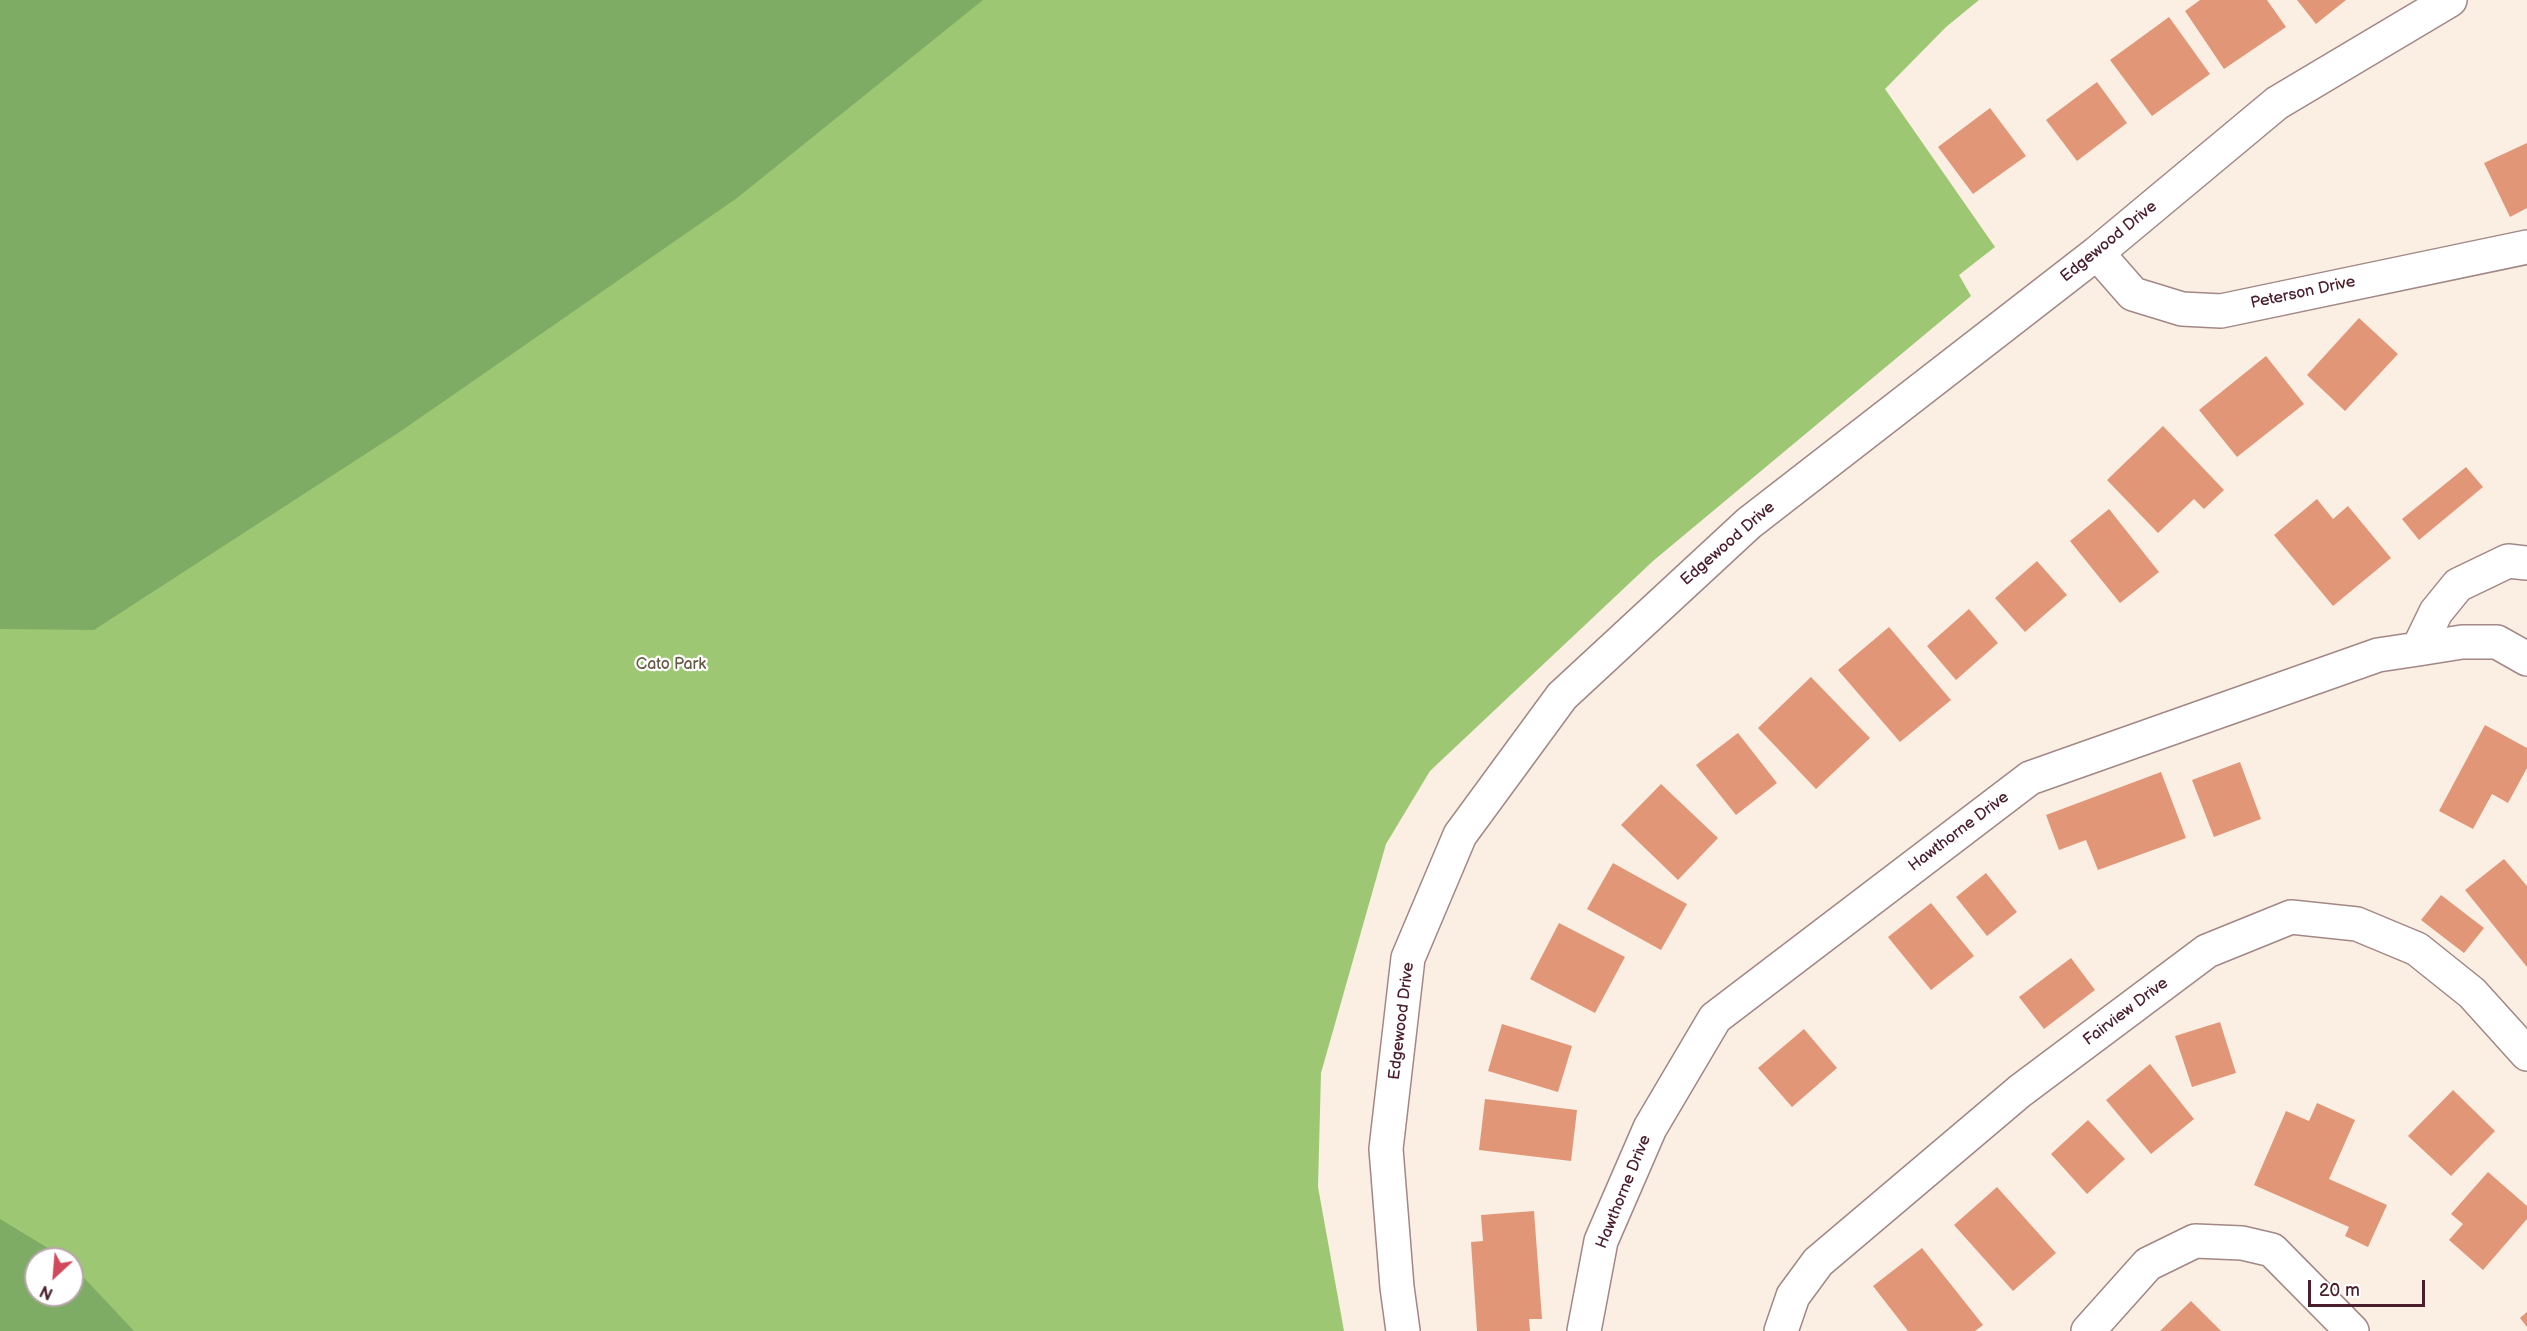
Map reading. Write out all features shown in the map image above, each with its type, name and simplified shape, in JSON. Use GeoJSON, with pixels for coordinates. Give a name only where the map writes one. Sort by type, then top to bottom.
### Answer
{"type":"FeatureCollection","features":[{"type":"Feature","properties":{"kind":"street","name":"Edgewood Drive"},"geometry":{"type":"LineString","coordinates":[[1403,1331],[1397,1287],[1386,1149],[1408,958],[1460,835],[1562,696],[1749,523],[2097,253],[2277,103],[2450,0]]}},
{"type":"Feature","properties":{"kind":"street","name":"Peterson Drive"},"geometry":{"type":"LineString","coordinates":[[2097,253],[2133,294],[2182,309],[2221,311],[2527,247]]}},
{"type":"Feature","properties":{"kind":"street"},"geometry":{"type":"LineString","coordinates":[[2418,649],[2436,612],[2458,585],[2508,561],[2527,563]]}},
{"type":"Feature","properties":{"kind":"street","name":"Hawthorne Drive"},"geometry":{"type":"LineString","coordinates":[[1584,1331],[1601,1240],[1650,1128],[1715,1017],[2030,778],[2378,655],[2462,642],[2497,642],[2527,659]]}},
{"type":"Feature","properties":{"kind":"street","name":"Fairview Drive"},"geometry":{"type":"LineString","coordinates":[[1781,1331],[1793,1296],[1818,1262],[2020,1091],[2207,951],[2291,917],[2357,924],[2417,949],[2472,993],[2527,1054]]}},
{"type":"Feature","properties":{"kind":"street"},"geometry":{"type":"LineString","coordinates":[[2088,1331],[2148,1264],[2195,1241],[2242,1243],[2272,1251],[2352,1331]]}},
{"type":"Feature","properties":{"kind":"green space","name":"Cato Park"},"geometry":{"type":"Polygon","coordinates":[[[0,0],[1979,0],[1946,27],[1885,89],[1995,247],[1959,275],[1971,296],[1653,561],[1430,771],[1386,844],[1321,1073],[1318,1187],[1344,1331],[0,1331],[0,0]]]}},
{"type":"Feature","properties":{"kind":"green space"},"geometry":{"type":"Polygon","coordinates":[[[0,0],[983,0],[737,198],[401,431],[94,630],[0,629],[0,0]]]}},
{"type":"Feature","properties":{"kind":"green space"},"geometry":{"type":"Polygon","coordinates":[[[0,1219],[46,1247],[24,1247],[24,1307],[84,1307],[84,1278],[134,1331],[0,1331],[0,1219]]]}},
{"type":"Feature","properties":{"kind":"building"},"geometry":{"type":"Polygon","coordinates":[[[2200,0],[2267,0],[2286,27],[2224,69],[2185,11],[2200,0]]]}},
{"type":"Feature","properties":{"kind":"building"},"geometry":{"type":"Polygon","coordinates":[[[2297,0],[2346,0],[2316,24],[2297,0]]]}},
{"type":"Feature","properties":{"kind":"building"},"geometry":{"type":"Polygon","coordinates":[[[2169,17],[2210,74],[2152,116],[2110,60],[2169,17]]]}},
{"type":"Feature","properties":{"kind":"building"},"geometry":{"type":"Polygon","coordinates":[[[2097,82],[2127,123],[2077,161],[2046,120],[2097,82]]]}},
{"type":"Feature","properties":{"kind":"building"},"geometry":{"type":"Polygon","coordinates":[[[1990,108],[2026,156],[1973,194],[1938,147],[1990,108]]]}},
{"type":"Feature","properties":{"kind":"building"},"geometry":{"type":"Polygon","coordinates":[[[2527,143],[2527,208],[2510,217],[2484,163],[2527,143]]]}},
{"type":"Feature","properties":{"kind":"building"},"geometry":{"type":"Polygon","coordinates":[[[2359,318],[2398,354],[2345,411],[2307,375],[2359,318]]]}},
{"type":"Feature","properties":{"kind":"building"},"geometry":{"type":"Polygon","coordinates":[[[2266,356],[2304,404],[2237,457],[2199,410],[2266,356]]]}},
{"type":"Feature","properties":{"kind":"building"},"geometry":{"type":"Polygon","coordinates":[[[2163,426],[2224,490],[2204,509],[2194,499],[2158,533],[2107,480],[2163,426]]]}},
{"type":"Feature","properties":{"kind":"building"},"geometry":{"type":"Polygon","coordinates":[[[2466,467],[2483,487],[2419,540],[2402,519],[2466,467]]]}},
{"type":"Feature","properties":{"kind":"building"},"geometry":{"type":"Polygon","coordinates":[[[2317,499],[2333,519],[2348,506],[2391,558],[2333,606],[2274,535],[2317,499]]]}},
{"type":"Feature","properties":{"kind":"building"},"geometry":{"type":"Polygon","coordinates":[[[2109,509],[2159,572],[2120,603],[2070,541],[2109,509]]]}},
{"type":"Feature","properties":{"kind":"building"},"geometry":{"type":"Polygon","coordinates":[[[2037,561],[2067,595],[2025,632],[1995,598],[2037,561]]]}},
{"type":"Feature","properties":{"kind":"building"},"geometry":{"type":"Polygon","coordinates":[[[1969,609],[1998,643],[1956,680],[1927,646],[1969,609]]]}},
{"type":"Feature","properties":{"kind":"building"},"geometry":{"type":"Polygon","coordinates":[[[1889,627],[1951,700],[1900,742],[1838,670],[1889,627]]]}},
{"type":"Feature","properties":{"kind":"building"},"geometry":{"type":"Polygon","coordinates":[[[1811,677],[1870,738],[1816,789],[1758,728],[1811,677]]]}},
{"type":"Feature","properties":{"kind":"building"},"geometry":{"type":"Polygon","coordinates":[[[2485,725],[2527,748],[2527,768],[2508,803],[2492,794],[2473,829],[2439,811],[2485,725]]]}},
{"type":"Feature","properties":{"kind":"building"},"geometry":{"type":"Polygon","coordinates":[[[1738,733],[1777,783],[1736,815],[1696,765],[1738,733]]]}},
{"type":"Feature","properties":{"kind":"building"},"geometry":{"type":"Polygon","coordinates":[[[2240,762],[2261,819],[2214,837],[2192,780],[2240,762]]]}},
{"type":"Feature","properties":{"kind":"building"},"geometry":{"type":"Polygon","coordinates":[[[2161,772],[2186,838],[2098,870],[2086,840],[2059,850],[2046,815],[2161,772]]]}},
{"type":"Feature","properties":{"kind":"building"},"geometry":{"type":"Polygon","coordinates":[[[1661,784],[1718,838],[1678,880],[1621,825],[1661,784]]]}},
{"type":"Feature","properties":{"kind":"building"},"geometry":{"type":"Polygon","coordinates":[[[2504,859],[2527,886],[2527,967],[2465,890],[2504,859]]]}},
{"type":"Feature","properties":{"kind":"building"},"geometry":{"type":"Polygon","coordinates":[[[1613,863],[1687,904],[1661,950],[1587,909],[1613,863]]]}},
{"type":"Feature","properties":{"kind":"building"},"geometry":{"type":"Polygon","coordinates":[[[1986,873],[2017,912],[1987,936],[1956,897],[1986,873]]]}},
{"type":"Feature","properties":{"kind":"building"},"geometry":{"type":"Polygon","coordinates":[[[2441,895],[2484,928],[2464,953],[2421,920],[2441,895]]]}},
{"type":"Feature","properties":{"kind":"building"},"geometry":{"type":"Polygon","coordinates":[[[1931,903],[1974,956],[1931,990],[1888,937],[1931,903]]]}},
{"type":"Feature","properties":{"kind":"building"},"geometry":{"type":"Polygon","coordinates":[[[1559,923],[1625,957],[1595,1013],[1530,979],[1559,923]]]}},
{"type":"Feature","properties":{"kind":"building"},"geometry":{"type":"Polygon","coordinates":[[[2071,958],[2095,990],[2044,1029],[2019,997],[2071,958]]]}},
{"type":"Feature","properties":{"kind":"building"},"geometry":{"type":"Polygon","coordinates":[[[2220,1022],[2236,1073],[2192,1087],[2175,1036],[2220,1022]]]}},
{"type":"Feature","properties":{"kind":"building"},"geometry":{"type":"Polygon","coordinates":[[[1502,1024],[1572,1046],[1558,1092],[1488,1071],[1502,1024]]]}},
{"type":"Feature","properties":{"kind":"building"},"geometry":{"type":"Polygon","coordinates":[[[1804,1029],[1837,1068],[1792,1107],[1758,1068],[1804,1029]]]}},
{"type":"Feature","properties":{"kind":"building"},"geometry":{"type":"Polygon","coordinates":[[[2150,1064],[2194,1119],[2151,1154],[2106,1100],[2150,1064]]]}},
{"type":"Feature","properties":{"kind":"building"},"geometry":{"type":"Polygon","coordinates":[[[2453,1090],[2495,1131],[2451,1176],[2408,1136],[2453,1090]]]}},
{"type":"Feature","properties":{"kind":"building"},"geometry":{"type":"Polygon","coordinates":[[[1485,1099],[1577,1110],[1571,1161],[1479,1150],[1485,1099]]]}},
{"type":"Feature","properties":{"kind":"building"},"geometry":{"type":"Polygon","coordinates":[[[2317,1103],[2355,1120],[2329,1179],[2387,1205],[2368,1247],[2345,1236],[2349,1227],[2254,1185],[2286,1111],[2309,1121],[2317,1103]]]}},
{"type":"Feature","properties":{"kind":"building"},"geometry":{"type":"Polygon","coordinates":[[[2088,1120],[2125,1159],[2087,1194],[2051,1154],[2088,1120]]]}},
{"type":"Feature","properties":{"kind":"building"},"geometry":{"type":"Polygon","coordinates":[[[2488,1172],[2527,1206],[2527,1219],[2483,1270],[2449,1240],[2463,1224],[2451,1214],[2488,1172]]]}},
{"type":"Feature","properties":{"kind":"building"},"geometry":{"type":"Polygon","coordinates":[[[1997,1187],[2056,1253],[2013,1291],[1954,1225],[1997,1187]]]}},
{"type":"Feature","properties":{"kind":"building"},"geometry":{"type":"Polygon","coordinates":[[[1534,1211],[1542,1319],[1529,1319],[1530,1331],[1477,1331],[1471,1242],[1483,1241],[1481,1215],[1534,1211]]]}},
{"type":"Feature","properties":{"kind":"building"},"geometry":{"type":"Polygon","coordinates":[[[1922,1248],[1983,1325],[1975,1331],[1908,1331],[1873,1286],[1922,1248]]]}},
{"type":"Feature","properties":{"kind":"building"},"geometry":{"type":"Polygon","coordinates":[[[2191,1301],[2221,1331],[2160,1331],[2191,1301]]]}},
{"type":"Feature","properties":{"kind":"building"},"geometry":{"type":"Polygon","coordinates":[[[2527,1312],[2527,1327],[2520,1318],[2527,1312]]]}}]}
